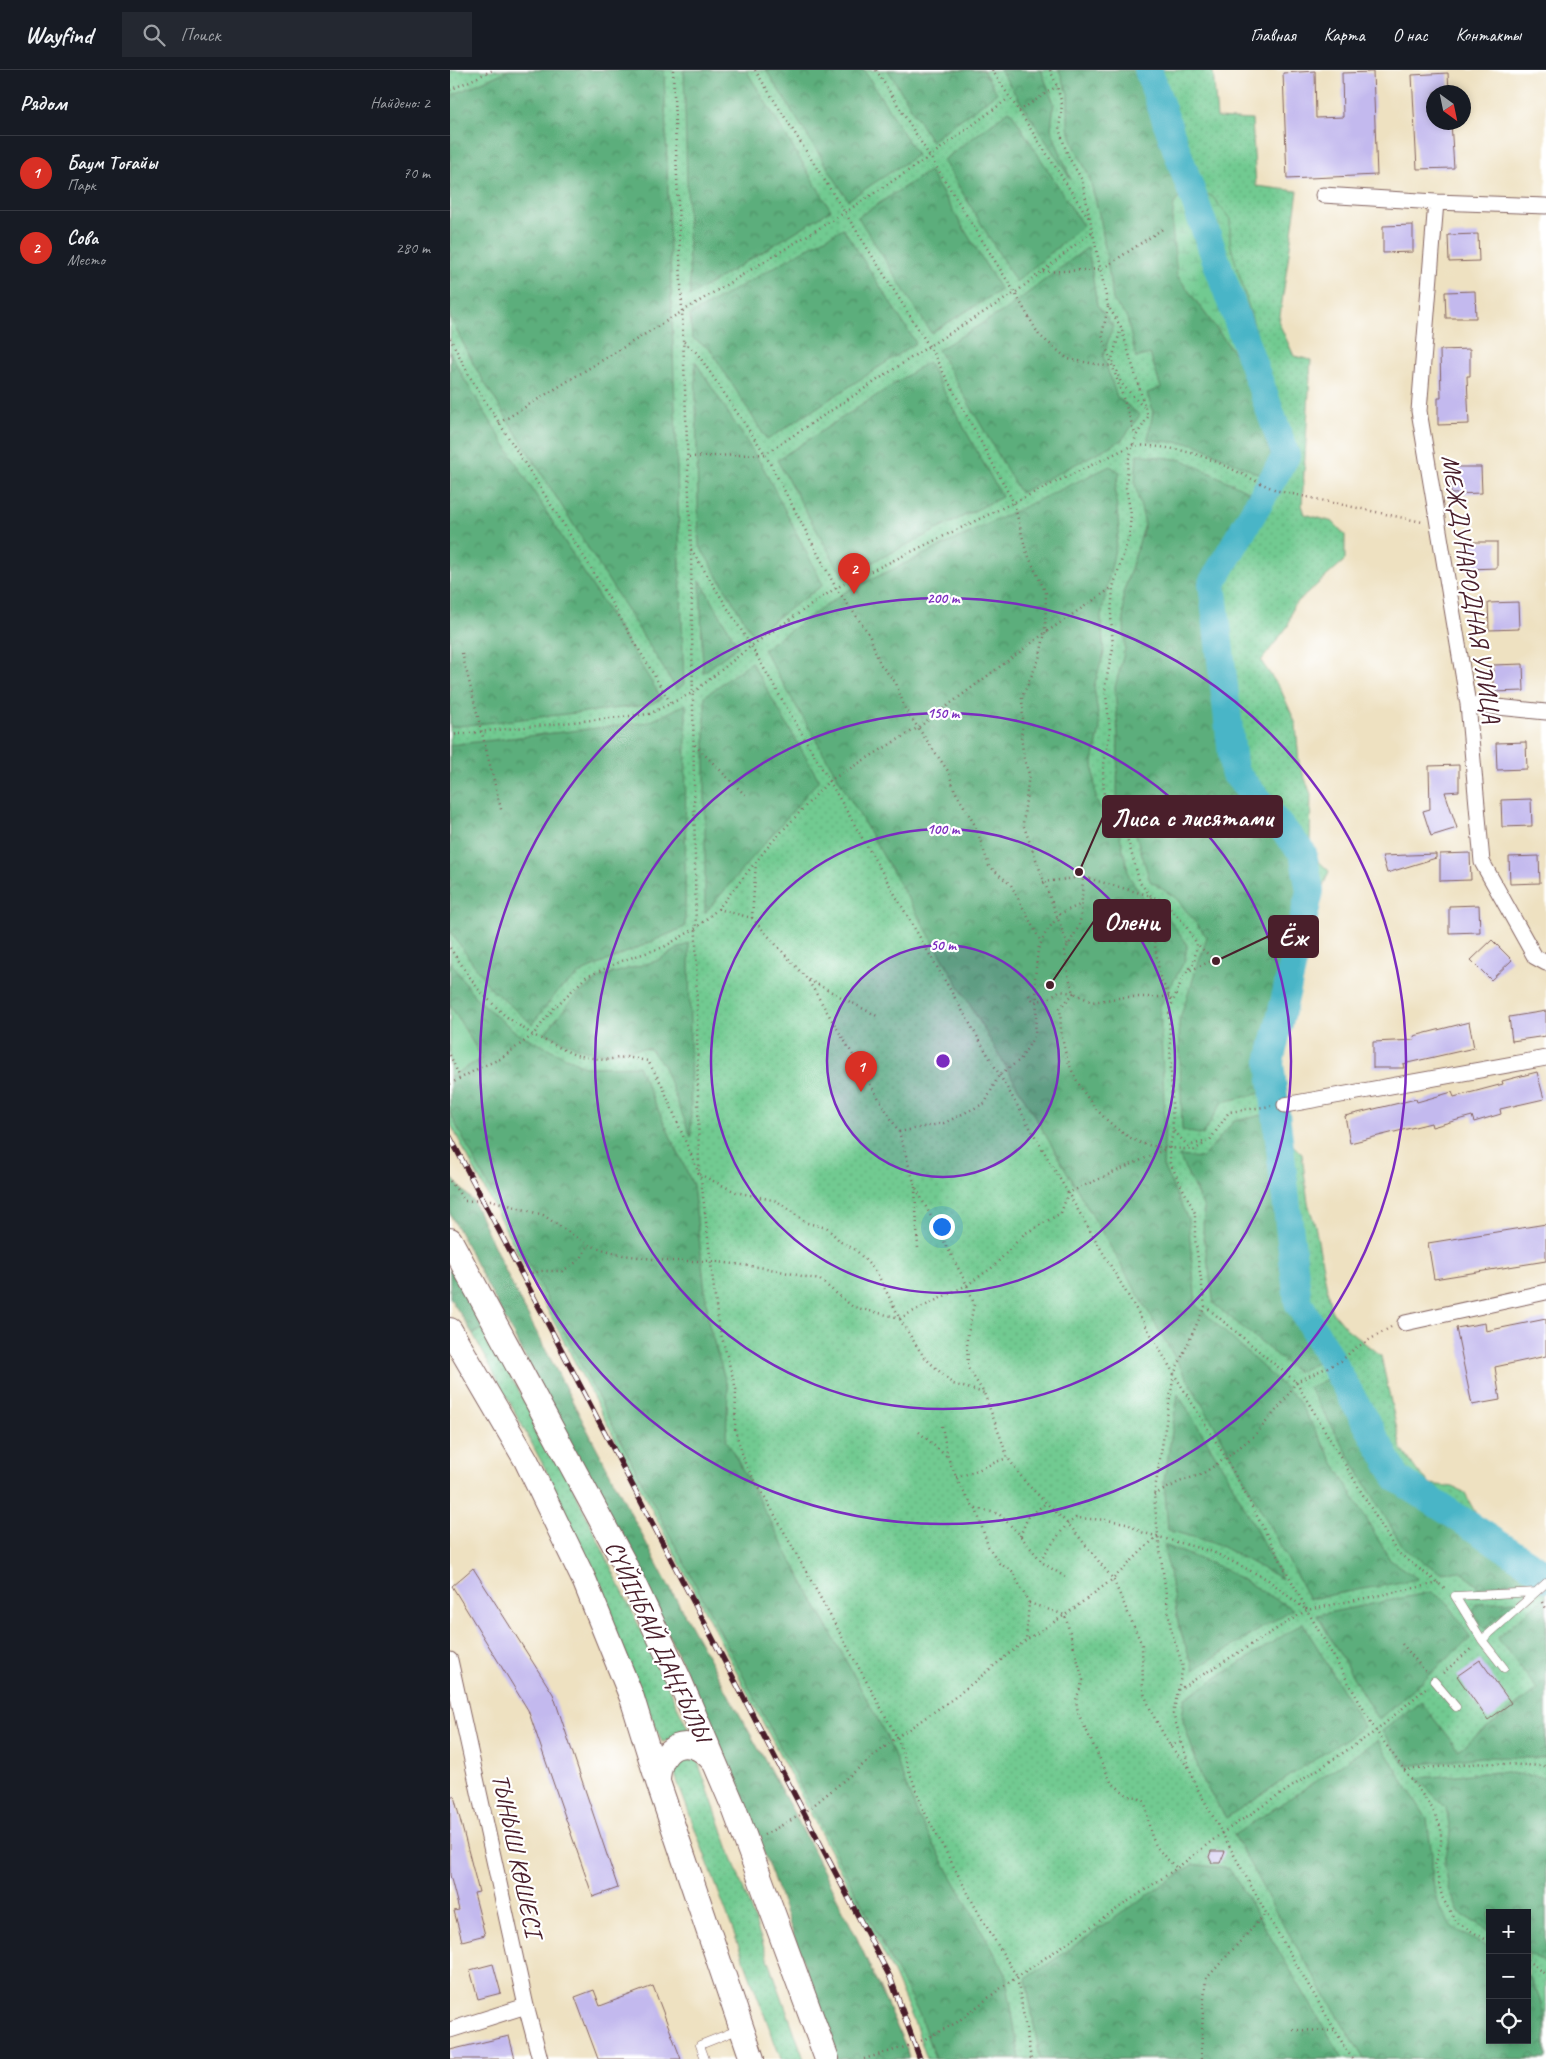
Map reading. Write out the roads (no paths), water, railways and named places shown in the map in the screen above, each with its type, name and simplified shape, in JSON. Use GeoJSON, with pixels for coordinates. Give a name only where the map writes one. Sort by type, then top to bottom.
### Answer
{"type":"FeatureCollection","features":[{"type":"Feature","properties":{"kind":"main road","name":"СҮЙІНБАЙ ДАҢҒЫЛЫ"},"geometry":{"type":"LineString","coordinates":[[450,1240],[624,1561],[679,1679],[747,1844],[824,2055]]}},
{"type":"Feature","properties":{"kind":"main road","name":"СҮЙІНБАЙ ДАҢҒЫЛЫ"},"geometry":{"type":"LineString","coordinates":[[450,1330],[526,1460],[585,1582],[632,1698],[658,1782],[752,2059]]}},
{"type":"Feature","properties":{"kind":"main road"},"geometry":{"type":"LineString","coordinates":[[658,1782],[658,1768],[664,1755],[676,1747],[691,1745],[704,1750],[714,1761]]}},
{"type":"Feature","properties":{"kind":"street"},"geometry":{"type":"LineString","coordinates":[[1323,195],[1546,206]]}},
{"type":"Feature","properties":{"kind":"street","name":"МЕЖДУНАРОДНАЯ УЛИЦА"},"geometry":{"type":"LineString","coordinates":[[1436,202],[1419,411],[1468,704],[1482,862],[1535,957],[1546,963]]}},
{"type":"Feature","properties":{"kind":"street"},"geometry":{"type":"LineString","coordinates":[[1468,704],[1546,712]]}},
{"type":"Feature","properties":{"kind":"street"},"geometry":{"type":"LineString","coordinates":[[1285,1105],[1546,1058]]}},
{"type":"Feature","properties":{"kind":"street"},"geometry":{"type":"LineString","coordinates":[[1405,1322],[1546,1292]]}},
{"type":"Feature","properties":{"kind":"street","name":"ТЫНЫШ КӨШЕСІ"},"geometry":{"type":"LineString","coordinates":[[450,1660],[526,2006],[540,2059]]}},
{"type":"Feature","properties":{"kind":"street"},"geometry":{"type":"LineString","coordinates":[[450,2030],[526,2006]]}},
{"type":"Feature","properties":{"kind":"lane"},"geometry":{"type":"LineString","coordinates":[[1482,1640],[1546,1584]]}},
{"type":"Feature","properties":{"kind":"lane"},"geometry":{"type":"LineString","coordinates":[[1504,1668],[1482,1640],[1455,1596],[1536,1592]]}},
{"type":"Feature","properties":{"kind":"lane"},"geometry":{"type":"LineString","coordinates":[[1434,1681],[1456,1707]]}},
{"type":"Feature","properties":{"kind":"lane"},"geometry":{"type":"LineString","coordinates":[[705,2059],[700,2045],[742,2028]]}},
{"type":"Feature","properties":{"kind":"waterway"},"geometry":{"type":"LineString","coordinates":[[1148,70],[1286,456],[1212,583],[1234,772],[1303,853],[1310,891],[1270,1062],[1298,1302],[1398,1479],[1542,1572],[1546,1578]]}},
{"type":"Feature","properties":{"kind":"railway"},"geometry":{"type":"LineString","coordinates":[[450,1137],[890,1977],[920,2059]]}},
{"type":"Feature","properties":{"kind":"place","name":"Сова"},"geometry":{"type":"Point","coordinates":[854,594]}},
{"type":"Feature","properties":{"kind":"place","name":"Лиса с лисятами"},"geometry":{"type":"Point","coordinates":[1079,872]}},
{"type":"Feature","properties":{"kind":"place","name":"Ёж"},"geometry":{"type":"Point","coordinates":[1216,961]}},
{"type":"Feature","properties":{"kind":"place","name":"Олени"},"geometry":{"type":"Point","coordinates":[1050,985]}},
{"type":"Feature","properties":{"kind":"place","name":"Баум Тоғайы"},"geometry":{"type":"Point","coordinates":[861,1092]}}]}
